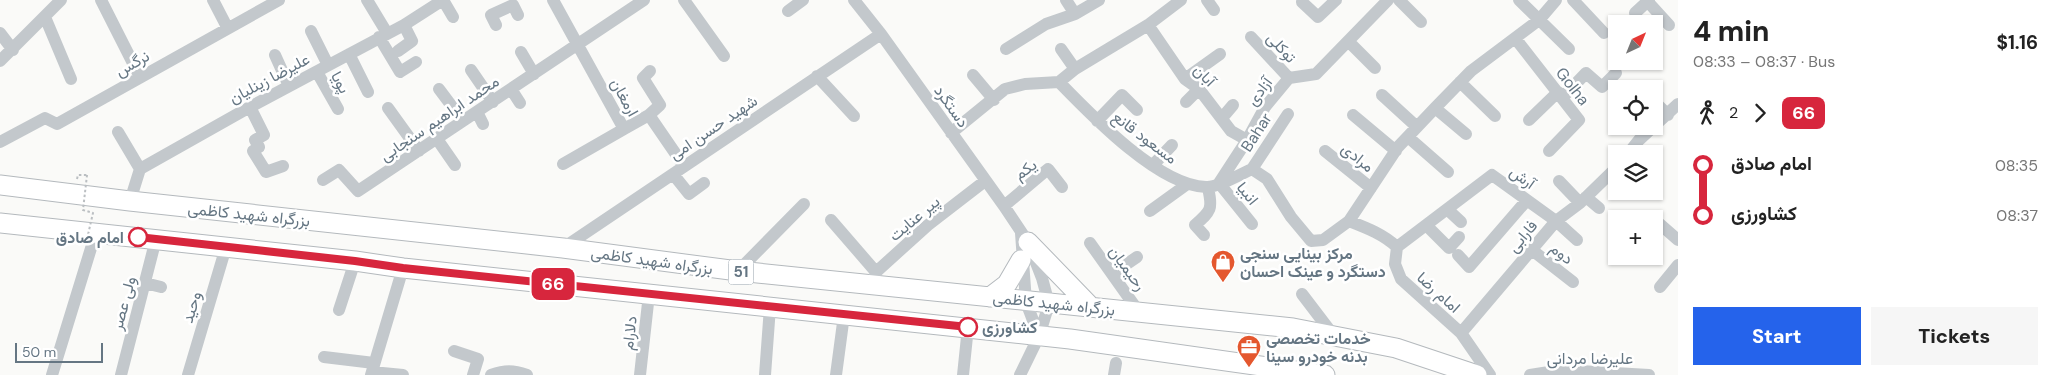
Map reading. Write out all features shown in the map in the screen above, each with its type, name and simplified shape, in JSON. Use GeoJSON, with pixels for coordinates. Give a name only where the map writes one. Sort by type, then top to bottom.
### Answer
{"type":"FeatureCollection","features":[{"type":"Feature","properties":{"kind":"highway","name":"بزرگراه شهید کاظمی"},"geometry":{"type":"LineString","coordinates":[[0,185],[563,248],[738,272],[874,279],[1026,302],[1090,306],[1293,328],[1396,348],[1477,375]]}},
{"type":"Feature","properties":{"kind":"highway","name":"بزرگراه شهید کاظمی"},"geometry":{"type":"LineString","coordinates":[[0,223],[91,236],[156,239],[403,268],[968,327],[1120,345],[1325,375]]}},
{"type":"Feature","properties":{"kind":"highway"},"geometry":{"type":"LineString","coordinates":[[990,297],[1007,284],[1023,245],[1090,306]]}},
{"type":"Feature","properties":{"kind":"street"},"geometry":{"type":"LineString","coordinates":[[0,61],[61,0]]}},
{"type":"Feature","properties":{"kind":"street"},"geometry":{"type":"LineString","coordinates":[[101,0],[140,77]]}},
{"type":"Feature","properties":{"kind":"street"},"geometry":{"type":"LineString","coordinates":[[212,0],[227,28]]}},
{"type":"Feature","properties":{"kind":"street","name":"نرگس"},"geometry":{"type":"LineString","coordinates":[[0,142],[45,118],[57,124],[227,28],[254,6],[279,0]]}},
{"type":"Feature","properties":{"kind":"street"},"geometry":{"type":"LineString","coordinates":[[367,0],[400,72],[416,62]]}},
{"type":"Feature","properties":{"kind":"street"},"geometry":{"type":"LineString","coordinates":[[443,0],[453,17]]}},
{"type":"Feature","properties":{"kind":"street","name":"علیرضا زینلیان"},"geometry":{"type":"LineString","coordinates":[[140,169],[250,107],[404,25],[443,0]]}},
{"type":"Feature","properties":{"kind":"street","name":"ارمغان"},"geometry":{"type":"LineString","coordinates":[[553,0],[624,129],[649,115],[684,166]]}},
{"type":"Feature","properties":{"kind":"street","name":"محمد ابراهیم سنجابی"},"geometry":{"type":"LineString","coordinates":[[323,180],[339,170],[358,191],[463,122],[480,118],[493,102],[644,0]]}},
{"type":"Feature","properties":{"kind":"street"},"geometry":{"type":"LineString","coordinates":[[684,0],[724,56]]}},
{"type":"Feature","properties":{"kind":"street"},"geometry":{"type":"LineString","coordinates":[[788,11],[803,0]]}},
{"type":"Feature","properties":{"kind":"street","name":"دستگرد"},"geometry":{"type":"LineString","coordinates":[[854,0],[881,34],[1004,206],[1042,278],[1049,304]]}},
{"type":"Feature","properties":{"kind":"street"},"geometry":{"type":"LineString","coordinates":[[1066,0],[1075,14]]}},
{"type":"Feature","properties":{"kind":"street"},"geometry":{"type":"LineString","coordinates":[[1006,48],[1046,24],[1075,14],[1099,0]]}},
{"type":"Feature","properties":{"kind":"street"},"geometry":{"type":"LineString","coordinates":[[951,133],[994,100],[1005,89],[1025,84],[1059,82],[1075,69],[1148,25],[1181,0]]}},
{"type":"Feature","properties":{"kind":"street"},"geometry":{"type":"LineString","coordinates":[[1302,2],[1318,17],[1336,0]]}},
{"type":"Feature","properties":{"kind":"street","name":"آزادی"},"geometry":{"type":"LineString","coordinates":[[1214,185],[1247,140],[1265,107],[1289,78],[1316,74],[1388,0]]}},
{"type":"Feature","properties":{"kind":"street"},"geometry":{"type":"LineString","coordinates":[[1519,0],[1569,49]]}},
{"type":"Feature","properties":{"kind":"street"},"geometry":{"type":"LineString","coordinates":[[1204,235],[1195,225],[1209,213],[1214,185],[1252,169],[1267,179],[1291,217],[1311,241],[1323,240],[1349,222],[1396,151],[1460,82],[1471,71],[1539,20],[1556,0]]}},
{"type":"Feature","properties":{"kind":"street"},"geometry":{"type":"LineString","coordinates":[[1572,0],[1604,33]]}},
{"type":"Feature","properties":{"kind":"street"},"geometry":{"type":"LineString","coordinates":[[1406,2],[1421,22]]}},
{"type":"Feature","properties":{"kind":"street"},"geometry":{"type":"LineString","coordinates":[[1642,4],[1669,25]]}},
{"type":"Feature","properties":{"kind":"street"},"geometry":{"type":"LineString","coordinates":[[496,25],[491,16],[509,8]]}},
{"type":"Feature","properties":{"kind":"street"},"geometry":{"type":"LineString","coordinates":[[44,17],[71,79]]}},
{"type":"Feature","properties":{"kind":"street"},"geometry":{"type":"LineString","coordinates":[[398,51],[412,41],[404,25]]}},
{"type":"Feature","properties":{"kind":"street","name":"آبان"},"geometry":{"type":"LineString","coordinates":[[1148,25],[1185,79],[1199,89],[1231,131],[1247,140]]}},
{"type":"Feature","properties":{"kind":"street","name":"پویا"},"geometry":{"type":"LineString","coordinates":[[311,31],[322,69],[338,109]]}},
{"type":"Feature","properties":{"kind":"street"},"geometry":{"type":"LineString","coordinates":[[0,33],[13,50]]}},
{"type":"Feature","properties":{"kind":"street","name":"شهید حسن امی"},"geometry":{"type":"LineString","coordinates":[[563,248],[881,34]]}},
{"type":"Feature","properties":{"kind":"street","name":"توکلی"},"geometry":{"type":"LineString","coordinates":[[1251,37],[1289,78]]}},
{"type":"Feature","properties":{"kind":"street","name":"Golha"},"geometry":{"type":"LineString","coordinates":[[1515,38],[1579,120],[1549,151]]}},
{"type":"Feature","properties":{"kind":"street"},"geometry":{"type":"LineString","coordinates":[[1348,41],[1376,68]]}},
{"type":"Feature","properties":{"kind":"street"},"geometry":{"type":"LineString","coordinates":[[1061,49],[1075,69]]}},
{"type":"Feature","properties":{"kind":"street"},"geometry":{"type":"LineString","coordinates":[[521,52],[534,74]]}},
{"type":"Feature","properties":{"kind":"street"},"geometry":{"type":"LineString","coordinates":[[349,54],[368,92]]}},
{"type":"Feature","properties":{"kind":"street"},"geometry":{"type":"LineString","coordinates":[[1185,79],[1220,54]]}},
{"type":"Feature","properties":{"kind":"street"},"geometry":{"type":"LineString","coordinates":[[275,55],[289,86]]}},
{"type":"Feature","properties":{"kind":"street"},"geometry":{"type":"LineString","coordinates":[[472,70],[493,102]]}},
{"type":"Feature","properties":{"kind":"street"},"geometry":{"type":"LineString","coordinates":[[649,115],[660,105],[642,78],[650,71]]}},
{"type":"Feature","properties":{"kind":"street"},"geometry":{"type":"LineString","coordinates":[[1530,120],[1586,73],[1602,87],[1616,74]]}},
{"type":"Feature","properties":{"kind":"street"},"geometry":{"type":"LineString","coordinates":[[973,74],[994,100]]}},
{"type":"Feature","properties":{"kind":"street"},"geometry":{"type":"LineString","coordinates":[[817,76],[854,116]]}},
{"type":"Feature","properties":{"kind":"street","name":"مسعود قانع"},"geometry":{"type":"LineString","coordinates":[[1059,82],[1097,121],[1164,174],[1186,185],[1214,185]]}},
{"type":"Feature","properties":{"kind":"street"},"geometry":{"type":"LineString","coordinates":[[1460,82],[1495,116]]}},
{"type":"Feature","properties":{"kind":"street"},"geometry":{"type":"LineString","coordinates":[[438,89],[463,122]]}},
{"type":"Feature","properties":{"kind":"street"},"geometry":{"type":"LineString","coordinates":[[1186,102],[1199,89]]}},
{"type":"Feature","properties":{"kind":"street"},"geometry":{"type":"LineString","coordinates":[[511,90],[520,102]]}},
{"type":"Feature","properties":{"kind":"street"},"geometry":{"type":"LineString","coordinates":[[1097,121],[1122,95],[1137,110]]}},
{"type":"Feature","properties":{"kind":"street"},"geometry":{"type":"LineString","coordinates":[[1382,95],[1417,127]]}},
{"type":"Feature","properties":{"kind":"street"},"geometry":{"type":"LineString","coordinates":[[1635,145],[1678,104]]}},
{"type":"Feature","properties":{"kind":"street"},"geometry":{"type":"LineString","coordinates":[[1222,118],[1233,105]]}},
{"type":"Feature","properties":{"kind":"street"},"geometry":{"type":"LineString","coordinates":[[250,107],[264,135],[255,140],[259,147],[253,151],[266,172],[282,166]]}},
{"type":"Feature","properties":{"kind":"street"},"geometry":{"type":"LineString","coordinates":[[388,108],[419,151]]}},
{"type":"Feature","properties":{"kind":"street"},"geometry":{"type":"LineString","coordinates":[[1435,108],[1466,134]]}},
{"type":"Feature","properties":{"kind":"street"},"geometry":{"type":"LineString","coordinates":[[1663,110],[1668,115]]}},
{"type":"Feature","properties":{"kind":"street","name":"Bahar"},"geometry":{"type":"LineString","coordinates":[[1252,169],[1288,114]]}},
{"type":"Feature","properties":{"kind":"street","name":"مرادی"},"geometry":{"type":"LineString","coordinates":[[1353,115],[1396,151]]}},
{"type":"Feature","properties":{"kind":"street"},"geometry":{"type":"LineString","coordinates":[[564,164],[624,129]]}},
{"type":"Feature","properties":{"kind":"street"},"geometry":{"type":"LineString","coordinates":[[118,132],[140,169],[130,201]]}},
{"type":"Feature","properties":{"kind":"street"},"geometry":{"type":"LineString","coordinates":[[1408,137],[1448,172]]}},
{"type":"Feature","properties":{"kind":"street"},"geometry":{"type":"LineString","coordinates":[[437,139],[455,165]]}},
{"type":"Feature","properties":{"kind":"street"},"geometry":{"type":"LineString","coordinates":[[1153,165],[1172,146]]}},
{"type":"Feature","properties":{"kind":"street","name":"مرادی"},"geometry":{"type":"LineString","coordinates":[[1325,151],[1372,188]]}},
{"type":"Feature","properties":{"kind":"street","name":"یکم"},"geometry":{"type":"LineString","coordinates":[[1004,206],[1048,169],[1062,187]]}},
{"type":"Feature","properties":{"kind":"street"},"geometry":{"type":"LineString","coordinates":[[673,174],[688,194],[704,183]]}},
{"type":"Feature","properties":{"kind":"street","name":"آرش"},"geometry":{"type":"LineString","coordinates":[[1396,247],[1492,175],[1556,221],[1577,240]]}},
{"type":"Feature","properties":{"kind":"street","name":"پیر عنایت"},"geometry":{"type":"LineString","coordinates":[[874,279],[928,225],[985,181]]}},
{"type":"Feature","properties":{"kind":"street"},"geometry":{"type":"LineString","coordinates":[[1559,181],[1583,200],[1599,208]]}},
{"type":"Feature","properties":{"kind":"street","name":"فارابی"},"geometry":{"type":"LineString","coordinates":[[1461,333],[1556,221],[1608,181]]}},
{"type":"Feature","properties":{"kind":"street"},"geometry":{"type":"LineString","coordinates":[[1150,211],[1186,185]]}},
{"type":"Feature","properties":{"kind":"street","name":"انبیا"},"geometry":{"type":"LineString","coordinates":[[1214,185],[1252,224]]}},
{"type":"Feature","properties":{"kind":"street"},"geometry":{"type":"LineString","coordinates":[[1458,255],[1469,267],[1526,200]]}},
{"type":"Feature","properties":{"kind":"street"},"geometry":{"type":"LineString","coordinates":[[738,272],[804,204]]}},
{"type":"Feature","properties":{"kind":"street"},"geometry":{"type":"LineString","coordinates":[[1447,209],[1461,222]]}},
{"type":"Feature","properties":{"kind":"street"},"geometry":{"type":"LineString","coordinates":[[832,220],[874,279]]}},
{"type":"Feature","properties":{"kind":"street"},"geometry":{"type":"LineString","coordinates":[[1349,222],[1376,231],[1396,247]]}},
{"type":"Feature","properties":{"kind":"street"},"geometry":{"type":"LineString","coordinates":[[1426,225],[1449,248],[1459,237]]}},
{"type":"Feature","properties":{"kind":"street"},"geometry":{"type":"LineString","coordinates":[[1663,227],[1678,240]]}},
{"type":"Feature","properties":{"kind":"street"},"geometry":{"type":"LineString","coordinates":[[52,375],[91,236]]}},
{"type":"Feature","properties":{"kind":"street","name":"ولی عصر"},"geometry":{"type":"LineString","coordinates":[[121,375],[156,239]]}},
{"type":"Feature","properties":{"kind":"street","name":"رحیمیان"},"geometry":{"type":"LineString","coordinates":[[1090,243],[1139,312]]}},
{"type":"Feature","properties":{"kind":"street","name":"دستگرد"},"geometry":{"type":"LineString","coordinates":[[1023,245],[1026,302],[1039,336]]}},
{"type":"Feature","properties":{"kind":"street","name":"وحید"},"geometry":{"type":"LineString","coordinates":[[188,375],[226,247]]}},
{"type":"Feature","properties":{"kind":"street","name":"امام رضا"},"geometry":{"type":"LineString","coordinates":[[1396,247],[1395,264],[1401,279],[1461,333],[1490,375]]}},
{"type":"Feature","properties":{"kind":"street","name":"دوم"},"geometry":{"type":"LineString","coordinates":[[1532,250],[1573,282]]}},
{"type":"Feature","properties":{"kind":"street"},"geometry":{"type":"LineString","coordinates":[[1112,274],[1137,257]]}},
{"type":"Feature","properties":{"kind":"street"},"geometry":{"type":"LineString","coordinates":[[339,310],[355,261]]}},
{"type":"Feature","properties":{"kind":"street"},"geometry":{"type":"LineString","coordinates":[[1660,287],[1678,265]]}},
{"type":"Feature","properties":{"kind":"street"},"geometry":{"type":"LineString","coordinates":[[372,370],[403,268]]}},
{"type":"Feature","properties":{"kind":"street"},"geometry":{"type":"LineString","coordinates":[[145,282],[161,288]]}},
{"type":"Feature","properties":{"kind":"street","name":"دلارام"},"geometry":{"type":"LineString","coordinates":[[640,375],[649,294]]}},
{"type":"Feature","properties":{"kind":"street"},"geometry":{"type":"LineString","coordinates":[[1302,294],[1334,336]]}},
{"type":"Feature","properties":{"kind":"street"},"geometry":{"type":"LineString","coordinates":[[1020,375],[1039,336],[1049,304]]}},
{"type":"Feature","properties":{"kind":"street"},"geometry":{"type":"LineString","coordinates":[[765,375],[770,307]]}},
{"type":"Feature","properties":{"kind":"street"},"geometry":{"type":"LineString","coordinates":[[836,375],[844,315]]}},
{"type":"Feature","properties":{"kind":"street"},"geometry":{"type":"LineString","coordinates":[[963,375],[968,327]]}},
{"type":"Feature","properties":{"kind":"street"},"geometry":{"type":"LineString","coordinates":[[454,352],[478,359],[473,374],[490,375],[504,370],[517,371],[527,375]]}},
{"type":"Feature","properties":{"kind":"street"},"geometry":{"type":"LineString","coordinates":[[324,357],[372,370],[403,375]]}},
{"type":"Feature","properties":{"kind":"street","name":"علیرضا مردانی"},"geometry":{"type":"LineString","coordinates":[[1530,375],[1562,370],[1649,375]]}},
{"type":"Feature","properties":{"kind":"path"},"geometry":{"type":"LineString","coordinates":[[78,175],[87,175],[83,210],[93,213],[91,236]]}},
{"type":"Feature","properties":{"kind":"bus line","name":"66"},"geometry":{"type":"LineString","coordinates":[[138,237],[403,268],[968,327]]}},
{"type":"Feature","properties":{"kind":"place","name":"امام صادق"},"geometry":{"type":"Point","coordinates":[138,237]}},
{"type":"Feature","properties":{"kind":"place","name":"مرکز بینایی سنجی دستگرد و عینک احسان"},"geometry":{"type":"Point","coordinates":[1223,283]}},
{"type":"Feature","properties":{"kind":"place","name":"کشاورزی"},"geometry":{"type":"Point","coordinates":[968,327]}},
{"type":"Feature","properties":{"kind":"place","name":"خدمات تخصصی بدنه خودرو سینا"},"geometry":{"type":"Point","coordinates":[1249,368]}}]}
